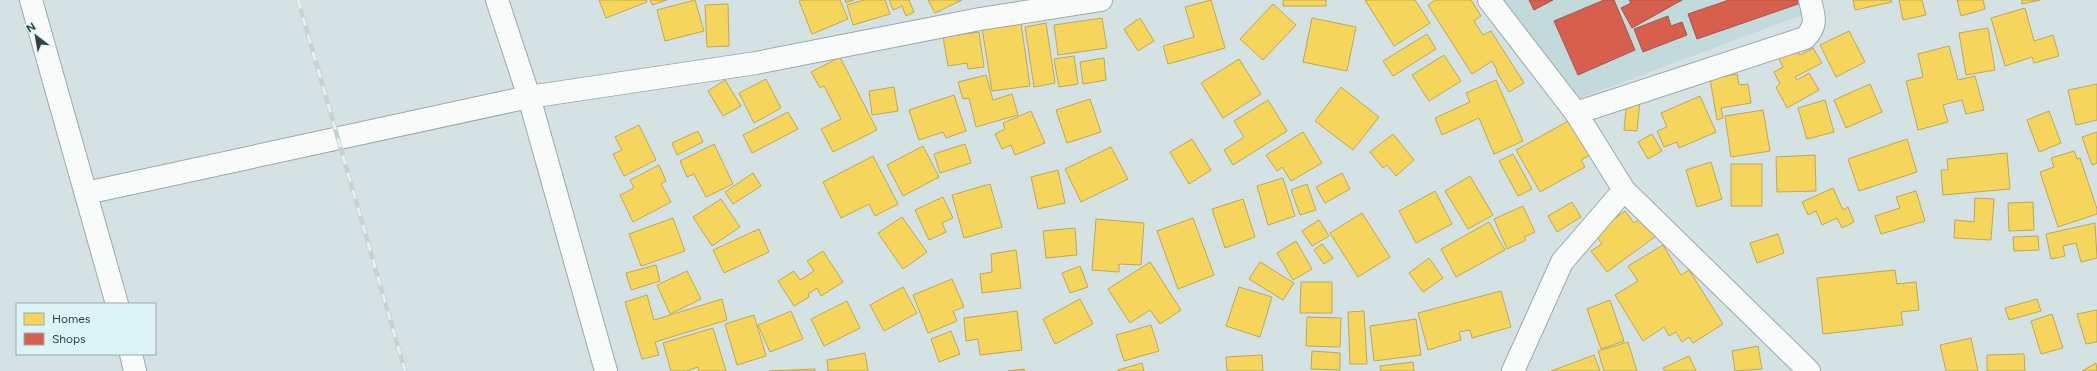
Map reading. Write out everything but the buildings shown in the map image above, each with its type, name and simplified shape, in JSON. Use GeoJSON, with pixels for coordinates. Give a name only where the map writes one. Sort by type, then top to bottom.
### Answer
{"type":"FeatureCollection","features":[{"type":"Feature","properties":{"kind":"street"},"geometry":{"type":"LineString","coordinates":[[31,0],[117,303]]}},
{"type":"Feature","properties":{"kind":"street"},"geometry":{"type":"LineString","coordinates":[[497,0],[529,97],[606,371]]}},
{"type":"Feature","properties":{"kind":"street"},"geometry":{"type":"LineString","coordinates":[[86,193],[529,97],[756,63],[980,20],[1100,0]]}},
{"type":"Feature","properties":{"kind":"street"},"geometry":{"type":"LineString","coordinates":[[1489,0],[1576,113],[1624,190],[1809,371]]}},
{"type":"Feature","properties":{"kind":"street"},"geometry":{"type":"LineString","coordinates":[[1576,113],[1805,38],[1815,24],[1810,0]]}},
{"type":"Feature","properties":{"kind":"street"},"geometry":{"type":"LineString","coordinates":[[1513,371],[1562,262],[1624,190]]}},
{"type":"Feature","properties":{"kind":"street"},"geometry":{"type":"LineString","coordinates":[[131,355],[135,371]]}},
{"type":"Feature","properties":{"kind":"shaded area"},"geometry":{"type":"Polygon","coordinates":[[[1502,0],[1798,0],[1802,15],[1567,103],[1502,0]]]}},
{"type":"Feature","properties":{"kind":"railway"},"geometry":{"type":"LineString","coordinates":[[298,0],[405,371]]}}]}
